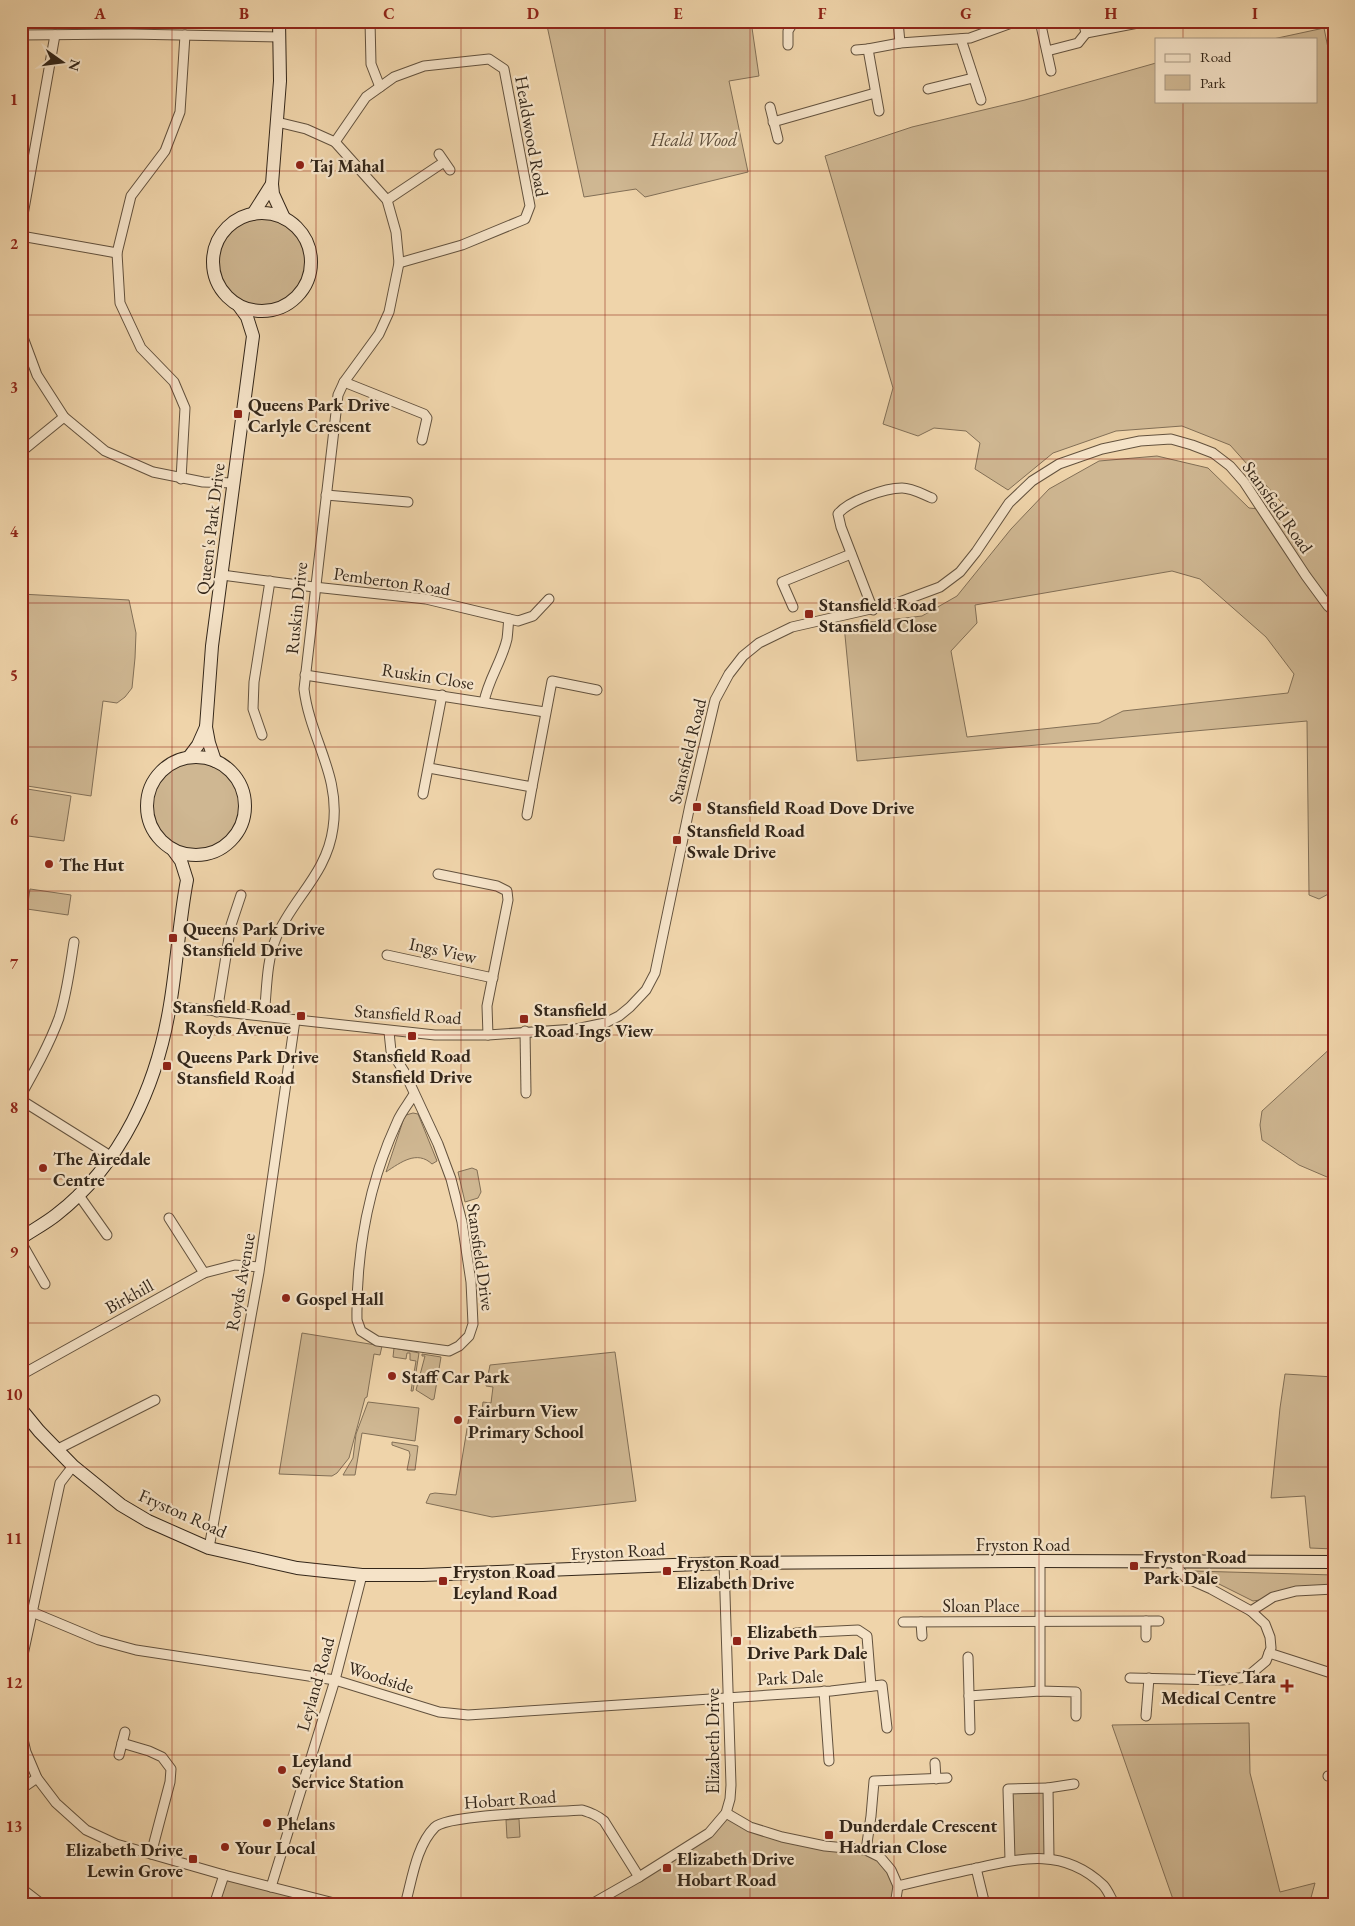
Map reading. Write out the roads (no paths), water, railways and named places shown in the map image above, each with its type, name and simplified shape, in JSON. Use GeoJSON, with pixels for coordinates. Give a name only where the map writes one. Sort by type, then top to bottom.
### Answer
{"type":"FeatureCollection","features":[{"type":"Feature","properties":{"kind":"street"},"geometry":{"type":"LineString","coordinates":[[239,306],[254,311],[269,311],[284,306],[297,297],[310,274],[311,263],[306,241],[301,232],[284,218],[275,199],[272,184],[280,81],[279,21]]}},
{"type":"Feature","properties":{"kind":"street"},"geometry":{"type":"LineString","coordinates":[[370,21],[371,64],[380,87]]}},
{"type":"Feature","properties":{"kind":"street"},"geometry":{"type":"LineString","coordinates":[[788,45],[788,31],[794,21]]}},
{"type":"Feature","properties":{"kind":"street"},"geometry":{"type":"LineString","coordinates":[[898,21],[900,43]]}},
{"type":"Feature","properties":{"kind":"street"},"geometry":{"type":"LineString","coordinates":[[856,50],[900,43],[970,38],[1018,21]]}},
{"type":"Feature","properties":{"kind":"street"},"geometry":{"type":"LineString","coordinates":[[1040,21],[1051,71]]}},
{"type":"Feature","properties":{"kind":"street"},"geometry":{"type":"LineString","coordinates":[[1083,21],[1086,33]]}},
{"type":"Feature","properties":{"kind":"street"},"geometry":{"type":"LineString","coordinates":[[1047,51],[1078,43],[1086,33],[1138,23]]}},
{"type":"Feature","properties":{"kind":"street"},"geometry":{"type":"LineString","coordinates":[[21,35],[280,37]]}},
{"type":"Feature","properties":{"kind":"street"},"geometry":{"type":"LineString","coordinates":[[21,226],[55,35]]}},
{"type":"Feature","properties":{"kind":"street"},"geometry":{"type":"LineString","coordinates":[[181,478],[185,408],[174,382],[141,348],[120,303],[117,253],[131,196],[165,150],[180,112],[185,35]]}},
{"type":"Feature","properties":{"kind":"street"},"geometry":{"type":"LineString","coordinates":[[961,39],[972,78],[981,100]]}},
{"type":"Feature","properties":{"kind":"street"},"geometry":{"type":"LineString","coordinates":[[868,49],[880,112]]}},
{"type":"Feature","properties":{"kind":"street","name":"Healdwood Road"},"geometry":{"type":"LineString","coordinates":[[335,142],[366,97],[394,77],[424,66],[490,59],[504,69],[530,206],[524,219],[462,245],[399,263]]}},
{"type":"Feature","properties":{"kind":"street"},"geometry":{"type":"LineString","coordinates":[[928,89],[972,78]]}},
{"type":"Feature","properties":{"kind":"street"},"geometry":{"type":"LineString","coordinates":[[773,122],[875,93]]}},
{"type":"Feature","properties":{"kind":"street"},"geometry":{"type":"LineString","coordinates":[[770,107],[778,139]]}},
{"type":"Feature","properties":{"kind":"street","name":"Ruskin Drive"},"geometry":{"type":"LineString","coordinates":[[264,1016],[271,956],[275,939],[282,924],[312,883],[321,865],[333,829],[333,786],[328,766],[306,708],[304,689],[314,587],[337,404],[344,382],[378,334],[389,312],[399,263],[396,232],[387,200],[335,142],[306,129],[277,122]]}},
{"type":"Feature","properties":{"kind":"street"},"geometry":{"type":"LineString","coordinates":[[387,200],[441,158],[450,170]]}},
{"type":"Feature","properties":{"kind":"street"},"geometry":{"type":"LineString","coordinates":[[252,214],[272,184]]}},
{"type":"Feature","properties":{"kind":"street","name":"Queen's Park Drive"},"geometry":{"type":"LineString","coordinates":[[215,761],[208,744],[206,727],[212,646],[253,336],[247,317],[239,306],[226,296],[217,283],[213,268],[213,252],[219,238],[229,225],[242,217],[252,214],[274,214],[284,218]]}},
{"type":"Feature","properties":{"kind":"street"},"geometry":{"type":"LineString","coordinates":[[21,236],[117,253]]}},
{"type":"Feature","properties":{"kind":"street","name":"Queen's Park Drive"},"geometry":{"type":"LineString","coordinates":[[253,336],[269,311]]}},
{"type":"Feature","properties":{"kind":"street"},"geometry":{"type":"LineString","coordinates":[[21,332],[37,375],[64,417],[105,451],[153,472],[203,482],[234,483]]}},
{"type":"Feature","properties":{"kind":"street"},"geometry":{"type":"LineString","coordinates":[[344,382],[424,414],[427,418],[422,440]]}},
{"type":"Feature","properties":{"kind":"street"},"geometry":{"type":"LineString","coordinates":[[21,452],[64,417]]}},
{"type":"Feature","properties":{"kind":"street","name":"Stansfield Road"},"geometry":{"type":"LineString","coordinates":[[170,1006],[389,1032],[435,1035],[488,1035],[576,1029],[605,1023],[619,1016],[646,990],[655,974],[690,805],[715,700],[729,674],[743,656],[759,643],[792,628],[873,610],[940,587],[960,572],[1010,503],[1032,481],[1059,464],[1102,449],[1140,440],[1171,439],[1192,444],[1213,453],[1230,466],[1244,482],[1306,576],[1328,606],[1334,611]]}},
{"type":"Feature","properties":{"kind":"street"},"geometry":{"type":"LineString","coordinates":[[873,610],[838,514],[842,508],[875,493],[901,488],[932,498]]}},
{"type":"Feature","properties":{"kind":"street"},"geometry":{"type":"LineString","coordinates":[[326,495],[408,502]]}},
{"type":"Feature","properties":{"kind":"street"},"geometry":{"type":"LineString","coordinates":[[793,607],[782,582],[851,554]]}},
{"type":"Feature","properties":{"kind":"street","name":"Pemberton Road"},"geometry":{"type":"LineString","coordinates":[[222,575],[426,599],[518,621],[533,616],[549,599]]}},
{"type":"Feature","properties":{"kind":"street"},"geometry":{"type":"LineString","coordinates":[[262,735],[254,709],[254,682],[270,581]]}},
{"type":"Feature","properties":{"kind":"street"},"geometry":{"type":"LineString","coordinates":[[484,702],[486,688],[499,662],[507,638],[509,619]]}},
{"type":"Feature","properties":{"kind":"street","name":"Ruskin Close"},"geometry":{"type":"LineString","coordinates":[[305,675],[545,712]]}},
{"type":"Feature","properties":{"kind":"street"},"geometry":{"type":"LineString","coordinates":[[527,814],[552,682],[596,690]]}},
{"type":"Feature","properties":{"kind":"street"},"geometry":{"type":"LineString","coordinates":[[423,794],[442,695]]}},
{"type":"Feature","properties":{"kind":"street","name":"Queen's Park Drive"},"geometry":{"type":"LineString","coordinates":[[189,757],[198,745],[206,727]]}},
{"type":"Feature","properties":{"kind":"street"},"geometry":{"type":"LineString","coordinates":[[172,850],[188,855],[203,855],[218,850],[231,840],[240,828],[244,817],[244,796],[240,785],[227,768],[215,761],[197,757],[176,761],[163,769],[153,782],[147,796],[147,812],[151,827],[160,840],[181,861],[187,880]]}},
{"type":"Feature","properties":{"kind":"street"},"geometry":{"type":"LineString","coordinates":[[428,768],[532,787]]}},
{"type":"Feature","properties":{"kind":"street"},"geometry":{"type":"LineString","coordinates":[[21,1238],[56,1215],[112,1157],[142,1106],[158,1061],[170,1006],[187,880],[203,855]]}},
{"type":"Feature","properties":{"kind":"street","name":"Ings View"},"geometry":{"type":"LineString","coordinates":[[438,874],[497,886],[507,891],[508,900],[488,1006],[488,1035]]}},
{"type":"Feature","properties":{"kind":"street"},"geometry":{"type":"LineString","coordinates":[[217,1012],[231,925],[241,895]]}},
{"type":"Feature","properties":{"kind":"street"},"geometry":{"type":"LineString","coordinates":[[21,1095],[44,1054],[59,1017],[74,942]]}},
{"type":"Feature","properties":{"kind":"street","name":"Ings View"},"geometry":{"type":"LineString","coordinates":[[387,955],[493,978]]}},
{"type":"Feature","properties":{"kind":"street","name":"Royds Avenue"},"geometry":{"type":"LineString","coordinates":[[209,1548],[259,1267],[295,1020]]}},
{"type":"Feature","properties":{"kind":"street"},"geometry":{"type":"LineString","coordinates":[[525,1031],[526,1093]]}},
{"type":"Feature","properties":{"kind":"street","name":"Stansfield Drive"},"geometry":{"type":"LineString","coordinates":[[389,1032],[391,1051],[414,1094],[438,1144],[452,1179],[462,1222],[471,1282],[473,1324],[469,1336],[460,1346],[449,1351],[377,1341],[361,1331],[357,1320],[362,1245],[375,1176],[398,1119],[414,1094]]}},
{"type":"Feature","properties":{"kind":"street"},"geometry":{"type":"LineString","coordinates":[[21,1100],[112,1157]]}},
{"type":"Feature","properties":{"kind":"street"},"geometry":{"type":"LineString","coordinates":[[78,1194],[107,1235]]}},
{"type":"Feature","properties":{"kind":"street"},"geometry":{"type":"LineString","coordinates":[[169,1218],[204,1273]]}},
{"type":"Feature","properties":{"kind":"street"},"geometry":{"type":"LineString","coordinates":[[21,1242],[44,1284]]}},
{"type":"Feature","properties":{"kind":"street","name":"Birkhill"},"geometry":{"type":"LineString","coordinates":[[21,1375],[204,1273],[235,1265],[259,1267]]}},
{"type":"Feature","properties":{"kind":"street"},"geometry":{"type":"LineString","coordinates":[[56,1450],[155,1400]]}},
{"type":"Feature","properties":{"kind":"street","name":"Fryston Road"},"geometry":{"type":"LineString","coordinates":[[21,1409],[56,1450],[73,1466],[121,1505],[148,1521],[209,1548],[297,1568],[362,1575],[460,1574],[724,1563],[1334,1562]]}},
{"type":"Feature","properties":{"kind":"street"},"geometry":{"type":"LineString","coordinates":[[21,1664],[60,1483],[73,1466]]}},
{"type":"Feature","properties":{"kind":"street","name":"Sloan Place"},"geometry":{"type":"LineString","coordinates":[[1040,1561],[1040,1691]]}},
{"type":"Feature","properties":{"kind":"street"},"geometry":{"type":"LineString","coordinates":[[1130,1678],[1222,1680],[1247,1677],[1266,1661],[1269,1653],[1270,1637],[1265,1624],[1251,1611],[1211,1589],[1186,1578],[1172,1562]]}},
{"type":"Feature","properties":{"kind":"street","name":"Elizabeth Drive"},"geometry":{"type":"LineString","coordinates":[[592,1904],[709,1833],[726,1813],[731,1785],[724,1563]]}},
{"type":"Feature","properties":{"kind":"street","name":"Leyland Road"},"geometry":{"type":"LineString","coordinates":[[272,1888],[335,1680],[362,1575]]}},
{"type":"Feature","properties":{"kind":"street"},"geometry":{"type":"LineString","coordinates":[[1251,1611],[1273,1597],[1296,1591],[1334,1589]]}},
{"type":"Feature","properties":{"kind":"street","name":"Woodside"},"geometry":{"type":"LineString","coordinates":[[32,1612],[99,1640],[136,1650],[335,1680],[439,1712],[461,1715],[728,1697]]}},
{"type":"Feature","properties":{"kind":"street"},"geometry":{"type":"LineString","coordinates":[[1146,1621],[1146,1637]]}},
{"type":"Feature","properties":{"kind":"street","name":"Sloan Place"},"geometry":{"type":"LineString","coordinates":[[903,1622],[1159,1621]]}},
{"type":"Feature","properties":{"kind":"street","name":"Sloan Place"},"geometry":{"type":"LineString","coordinates":[[921,1622],[922,1636]]}},
{"type":"Feature","properties":{"kind":"street"},"geometry":{"type":"LineString","coordinates":[[796,1633],[858,1630],[867,1636],[871,1686]]}},
{"type":"Feature","properties":{"kind":"street"},"geometry":{"type":"LineString","coordinates":[[1269,1653],[1334,1674]]}},
{"type":"Feature","properties":{"kind":"street"},"geometry":{"type":"LineString","coordinates":[[968,1658],[970,1730]]}},
{"type":"Feature","properties":{"kind":"street"},"geometry":{"type":"LineString","coordinates":[[1146,1716],[1149,1678]]}},
{"type":"Feature","properties":{"kind":"street","name":"Park Dale"},"geometry":{"type":"LineString","coordinates":[[728,1697],[882,1685],[887,1728]]}},
{"type":"Feature","properties":{"kind":"street"},"geometry":{"type":"LineString","coordinates":[[824,1691],[829,1761]]}},
{"type":"Feature","properties":{"kind":"street"},"geometry":{"type":"LineString","coordinates":[[969,1696],[1040,1691],[1076,1692],[1076,1716]]}},
{"type":"Feature","properties":{"kind":"street"},"geometry":{"type":"LineString","coordinates":[[21,1731],[26,1752],[36,1778],[56,1803],[86,1830],[116,1844],[320,1902],[342,1905]]}},
{"type":"Feature","properties":{"kind":"street"},"geometry":{"type":"LineString","coordinates":[[119,1755],[125,1732]]}},
{"type":"Feature","properties":{"kind":"street"},"geometry":{"type":"LineString","coordinates":[[122,1743],[162,1757],[171,1769],[170,1782],[151,1854]]}},
{"type":"Feature","properties":{"kind":"street"},"geometry":{"type":"LineString","coordinates":[[935,1763],[936,1779]]}},
{"type":"Feature","properties":{"kind":"street"},"geometry":{"type":"LineString","coordinates":[[21,1789],[36,1778]]}},
{"type":"Feature","properties":{"kind":"street"},"geometry":{"type":"LineString","coordinates":[[866,1850],[874,1781],[947,1778]]}},
{"type":"Feature","properties":{"kind":"street"},"geometry":{"type":"LineString","coordinates":[[1010,1860],[1008,1789],[1048,1788],[1074,1784]]}},
{"type":"Feature","properties":{"kind":"street"},"geometry":{"type":"LineString","coordinates":[[1048,1788],[1049,1858]]}},
{"type":"Feature","properties":{"kind":"street","name":"Hobart Road"},"geometry":{"type":"LineString","coordinates":[[405,1905],[425,1840],[436,1826],[458,1819],[582,1810],[591,1812],[604,1821],[638,1877]]}},
{"type":"Feature","properties":{"kind":"street"},"geometry":{"type":"LineString","coordinates":[[726,1813],[750,1826],[782,1837],[825,1846],[866,1850],[880,1857],[891,1870],[898,1886],[895,1905]]}},
{"type":"Feature","properties":{"kind":"street"},"geometry":{"type":"LineString","coordinates":[[898,1886],[1010,1860],[1031,1857],[1049,1858],[1066,1862],[1084,1871],[1104,1886],[1115,1905]]}},
{"type":"Feature","properties":{"kind":"street"},"geometry":{"type":"LineString","coordinates":[[976,1868],[985,1905]]}},
{"type":"Feature","properties":{"kind":"street"},"geometry":{"type":"LineString","coordinates":[[214,1905],[224,1875]]}},
{"type":"Feature","properties":{"kind":"street"},"geometry":{"type":"LineString","coordinates":[[21,1888],[43,1905]]}},
{"type":"Feature","properties":{"kind":"railway"},"geometry":{"type":"LineString","coordinates":[[1332,21],[1334,30]]}},
{"type":"Feature","properties":{"kind":"place","name":"Taj Mahal"},"geometry":{"type":"Point","coordinates":[300,165]}},
{"type":"Feature","properties":{"kind":"place","name":"Queens Park Drive Carlyle Crescent"},"geometry":{"type":"Point","coordinates":[238,414]}},
{"type":"Feature","properties":{"kind":"place","name":"Stansfield Road Stansfield Close"},"geometry":{"type":"Point","coordinates":[809,614]}},
{"type":"Feature","properties":{"kind":"place","name":"Stansfield Road Dove Drive"},"geometry":{"type":"Point","coordinates":[697,807]}},
{"type":"Feature","properties":{"kind":"place","name":"Stansfield Road Swale Drive"},"geometry":{"type":"Point","coordinates":[677,840]}},
{"type":"Feature","properties":{"kind":"place","name":"The Hut"},"geometry":{"type":"Point","coordinates":[49,864]}},
{"type":"Feature","properties":{"kind":"place","name":"Queens Park Drive Stansfield Drive"},"geometry":{"type":"Point","coordinates":[173,938]}},
{"type":"Feature","properties":{"kind":"place","name":"Stansfield Road Royds Avenue"},"geometry":{"type":"Point","coordinates":[301,1016]}},
{"type":"Feature","properties":{"kind":"place","name":"Stansfield Road Ings View"},"geometry":{"type":"Point","coordinates":[524,1019]}},
{"type":"Feature","properties":{"kind":"place","name":"Stansfield Road Stansfield Drive"},"geometry":{"type":"Point","coordinates":[412,1036]}},
{"type":"Feature","properties":{"kind":"place","name":"Queens Park Drive Stansfield Road"},"geometry":{"type":"Point","coordinates":[167,1066]}},
{"type":"Feature","properties":{"kind":"place","name":"The Airedale Centre"},"geometry":{"type":"Point","coordinates":[43,1168]}},
{"type":"Feature","properties":{"kind":"place","name":"Gospel Hall"},"geometry":{"type":"Point","coordinates":[286,1298]}},
{"type":"Feature","properties":{"kind":"place","name":"Staff Car Park"},"geometry":{"type":"Point","coordinates":[392,1376]}},
{"type":"Feature","properties":{"kind":"place","name":"Fairburn View Primary School"},"geometry":{"type":"Point","coordinates":[458,1420]}},
{"type":"Feature","properties":{"kind":"place","name":"Fryston Road Park Dale"},"geometry":{"type":"Point","coordinates":[1134,1566]}},
{"type":"Feature","properties":{"kind":"place","name":"Fryston Road Elizabeth Drive"},"geometry":{"type":"Point","coordinates":[667,1571]}},
{"type":"Feature","properties":{"kind":"place","name":"Fryston Road Leyland Road"},"geometry":{"type":"Point","coordinates":[443,1581]}},
{"type":"Feature","properties":{"kind":"place","name":"Elizabeth Drive Park Dale"},"geometry":{"type":"Point","coordinates":[737,1641]}},
{"type":"Feature","properties":{"kind":"place","name":"Tieve Tara Medical Centre"},"geometry":{"type":"Point","coordinates":[1287,1686]}},
{"type":"Feature","properties":{"kind":"place","name":"Leyland Service Station"},"geometry":{"type":"Point","coordinates":[282,1770]}},
{"type":"Feature","properties":{"kind":"place","name":"Phelans"},"geometry":{"type":"Point","coordinates":[267,1823]}},
{"type":"Feature","properties":{"kind":"place","name":"Dunderdale Crescent Hadrian Close"},"geometry":{"type":"Point","coordinates":[829,1835]}},
{"type":"Feature","properties":{"kind":"place","name":"Your Local"},"geometry":{"type":"Point","coordinates":[225,1847]}},
{"type":"Feature","properties":{"kind":"place","name":"Elizabeth Drive Lewin Grove"},"geometry":{"type":"Point","coordinates":[193,1859]}},
{"type":"Feature","properties":{"kind":"place","name":"Elizabeth Drive Hobart Road"},"geometry":{"type":"Point","coordinates":[667,1868]}},
{"type":"Feature","properties":{"kind":"park label","name":"Heald Wood"},"geometry":{"type":"Point","coordinates":[694,139]}}]}
